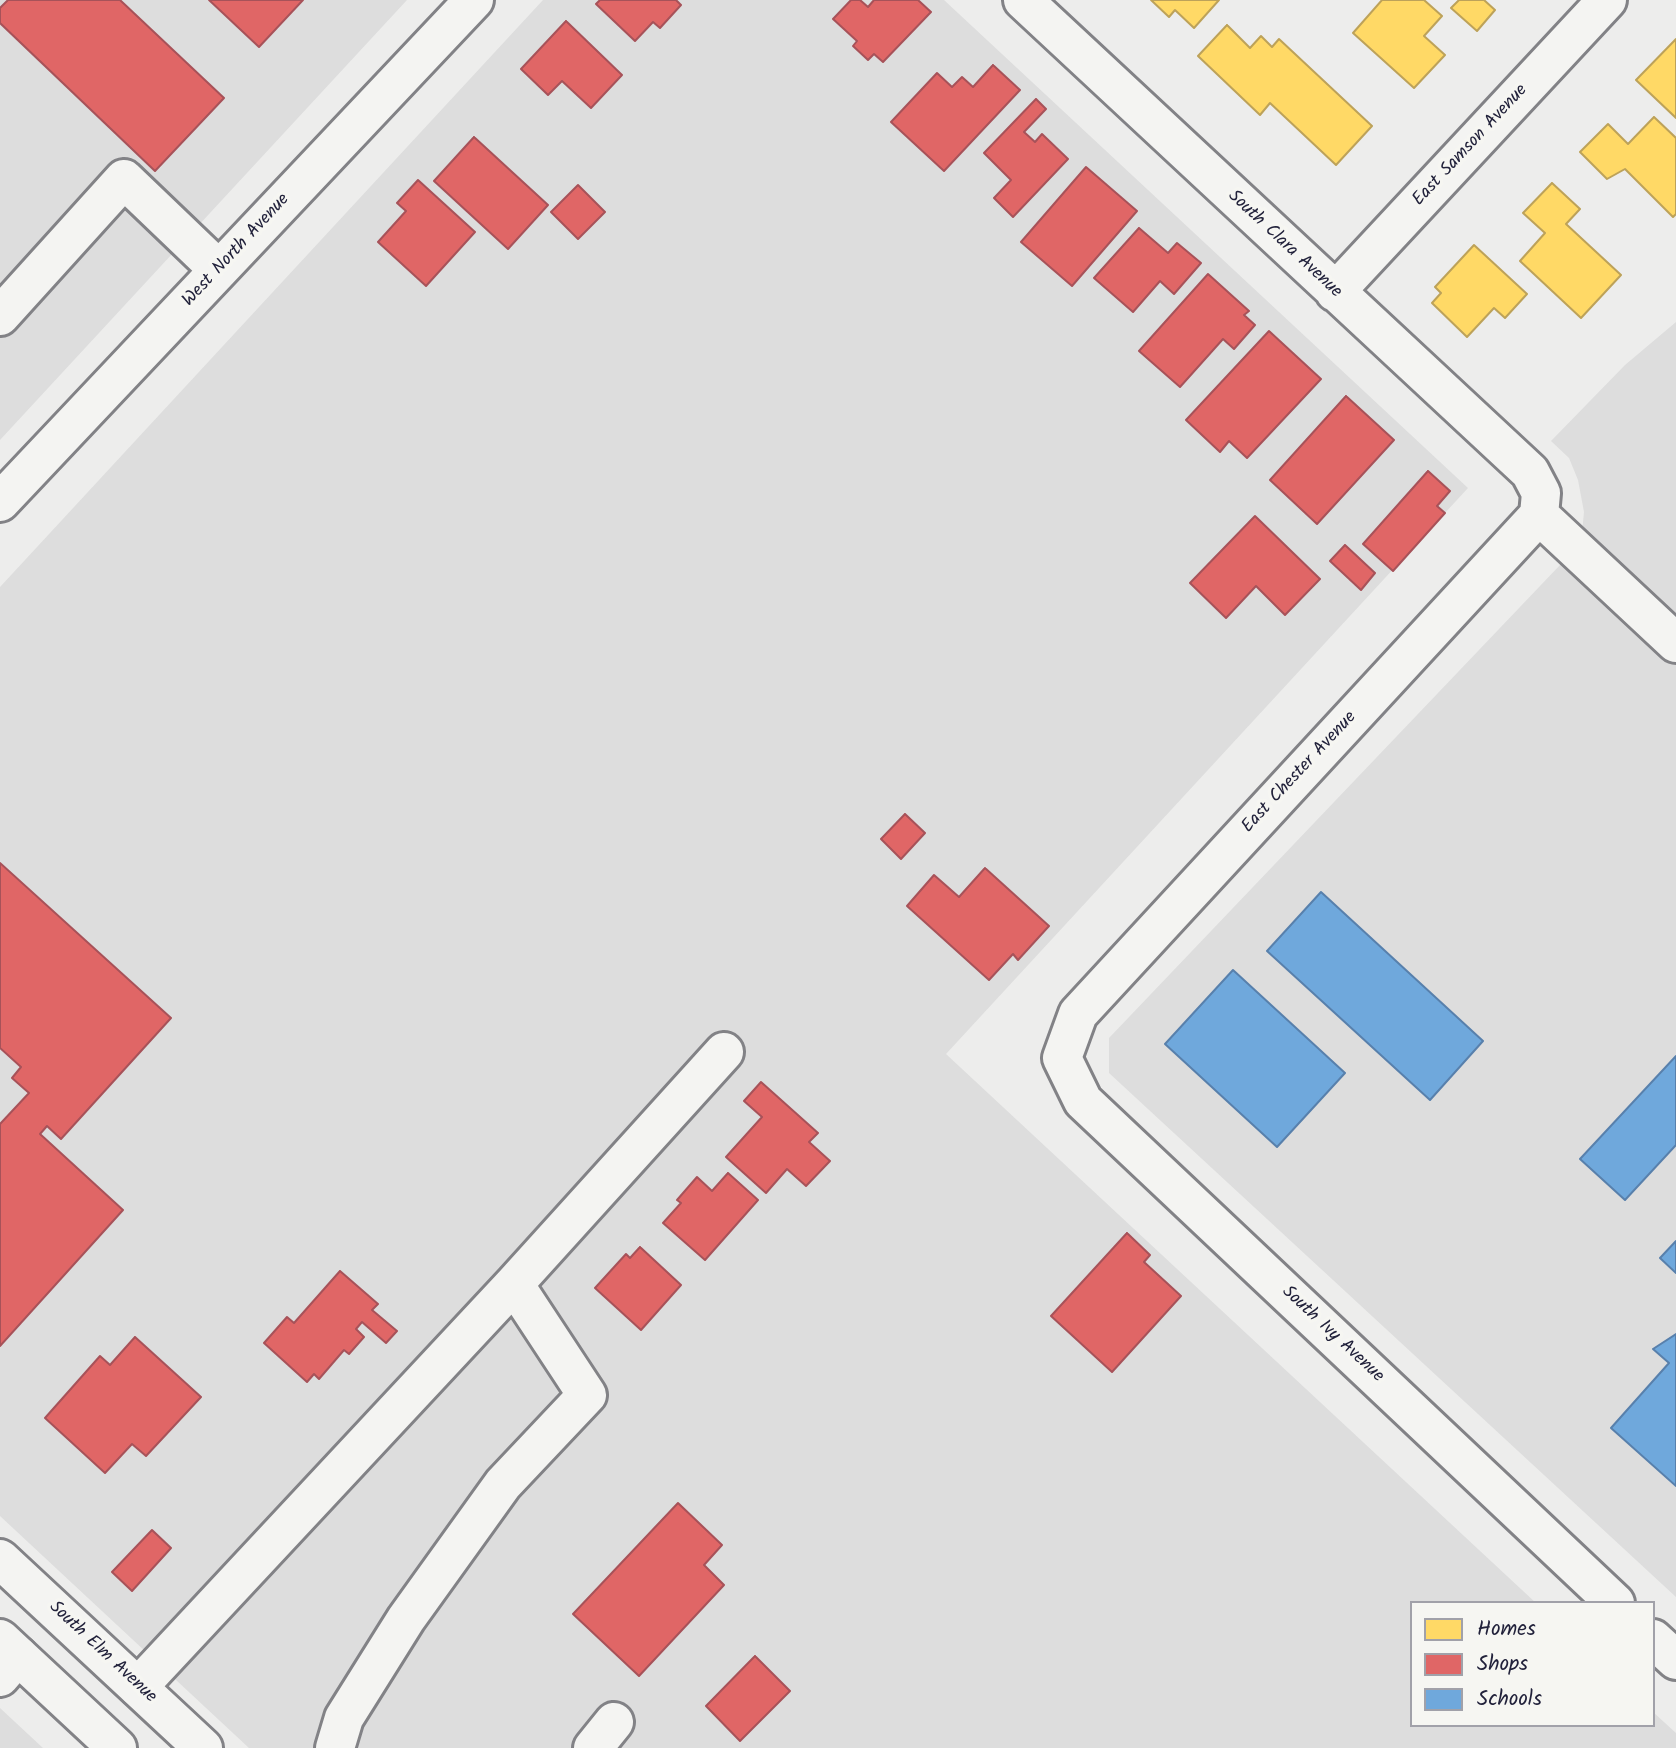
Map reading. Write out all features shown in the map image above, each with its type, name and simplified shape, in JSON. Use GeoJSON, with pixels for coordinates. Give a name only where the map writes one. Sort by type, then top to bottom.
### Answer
{"type":"FeatureCollection","features":[{"type":"Feature","properties":{"kind":"street","name":"West North Avenue"},"geometry":{"type":"LineString","coordinates":[[0,502],[474,0]]}},
{"type":"Feature","properties":{"kind":"street","name":"South Clara Avenue"},"geometry":{"type":"LineString","coordinates":[[1023,0],[1530,472],[1540,504],[1676,643]]}},
{"type":"Feature","properties":{"kind":"street","name":"East Samson Avenue"},"geometry":{"type":"LineString","coordinates":[[1335,292],[1607,0]]}},
{"type":"Feature","properties":{"kind":"street"},"geometry":{"type":"LineString","coordinates":[[0,316],[124,179],[219,270]]}},
{"type":"Feature","properties":{"kind":"street","name":"East Chester Avenue"},"geometry":{"type":"LineString","coordinates":[[1062,1058],[1078,1014],[1540,504]]}},
{"type":"Feature","properties":{"kind":"street"},"geometry":{"type":"LineString","coordinates":[[138,1687],[514,1284],[724,1052]]}},
{"type":"Feature","properties":{"kind":"street","name":"South Ivy Avenue"},"geometry":{"type":"LineString","coordinates":[[1062,1058],[1083,1101],[1613,1601]]}},
{"type":"Feature","properties":{"kind":"street"},"geometry":{"type":"LineString","coordinates":[[335,1748],[344,1718],[406,1619],[503,1484],[587,1395],[514,1284]]}},
{"type":"Feature","properties":{"kind":"street","name":"South Elm Avenue"},"geometry":{"type":"LineString","coordinates":[[0,1559],[203,1748]]}},
{"type":"Feature","properties":{"kind":"street"},"geometry":{"type":"LineString","coordinates":[[1655,1641],[1676,1660]]}},
{"type":"Feature","properties":{"kind":"street"},"geometry":{"type":"LineString","coordinates":[[6,1657],[117,1748]]}},
{"type":"Feature","properties":{"kind":"shaded area"},"geometry":{"type":"Polygon","coordinates":[[[0,0],[407,0],[0,440],[0,0]]]}},
{"type":"Feature","properties":{"kind":"shaded area"},"geometry":{"type":"Polygon","coordinates":[[[543,0],[944,0],[1468,488],[946,1054],[1534,1601],[1410,1601],[1410,1727],[1655,1727],[1655,1714],[1676,1733],[1676,1748],[249,1748],[0,1516],[0,587],[543,0]]]}},
{"type":"Feature","properties":{"kind":"shaded area"},"geometry":{"type":"Polygon","coordinates":[[[1676,322],[1676,1597],[1109,1073],[1109,1038],[1581,543],[1584,512],[1578,480],[1569,458],[1551,441],[1625,365],[1676,322]]]}},
{"type":"Feature","properties":{"kind":"shaded area"},"geometry":{"type":"Polygon","coordinates":[[[0,1708],[43,1748],[0,1748],[0,1708]]]}},
{"type":"Feature","properties":{"kind":"building: Homes"},"geometry":{"type":"Polygon","coordinates":[[[1151,0],[1219,0],[1194,28],[1175,10],[1169,17],[1151,0]]]}},
{"type":"Feature","properties":{"kind":"building: Homes"},"geometry":{"type":"Polygon","coordinates":[[[1382,0],[1424,0],[1442,16],[1424,36],[1445,55],[1414,88],[1353,33],[1382,0]]]}},
{"type":"Feature","properties":{"kind":"building: Homes"},"geometry":{"type":"Polygon","coordinates":[[[1459,0],[1484,0],[1495,10],[1477,31],[1451,8],[1459,0]]]}},
{"type":"Feature","properties":{"kind":"building: Homes"},"geometry":{"type":"Polygon","coordinates":[[[1227,25],[1250,48],[1261,36],[1272,47],[1279,39],[1372,126],[1336,165],[1270,103],[1260,115],[1198,56],[1227,25]]]}},
{"type":"Feature","properties":{"kind":"building: Homes"},"geometry":{"type":"Polygon","coordinates":[[[1676,39],[1676,118],[1636,80],[1676,39]]]}},
{"type":"Feature","properties":{"kind":"building: Homes"},"geometry":{"type":"Polygon","coordinates":[[[1654,117],[1676,138],[1676,214],[1673,217],[1625,169],[1607,179],[1580,152],[1608,124],[1628,144],[1654,117]]]}},
{"type":"Feature","properties":{"kind":"building: Homes"},"geometry":{"type":"Polygon","coordinates":[[[1552,183],[1580,209],[1566,224],[1621,275],[1581,318],[1520,261],[1545,233],[1523,213],[1552,183]]]}},
{"type":"Feature","properties":{"kind":"building: Homes"},"geometry":{"type":"Polygon","coordinates":[[[1474,245],[1527,294],[1505,318],[1494,308],[1467,337],[1432,303],[1441,293],[1435,287],[1474,245]]]}},
{"type":"Feature","properties":{"kind":"building: Shops"},"geometry":{"type":"Polygon","coordinates":[[[8,0],[120,0],[224,98],[155,171],[0,23],[0,8],[8,0]]]}},
{"type":"Feature","properties":{"kind":"building: Shops"},"geometry":{"type":"Polygon","coordinates":[[[209,0],[303,0],[259,47],[209,0]]]}},
{"type":"Feature","properties":{"kind":"building: Shops"},"geometry":{"type":"Polygon","coordinates":[[[600,0],[676,0],[681,5],[660,28],[653,22],[635,41],[596,4],[600,0]]]}},
{"type":"Feature","properties":{"kind":"building: Shops"},"geometry":{"type":"Polygon","coordinates":[[[851,0],[860,0],[868,7],[874,0],[918,0],[931,12],[883,62],[874,54],[868,60],[853,46],[857,41],[833,19],[851,0]]]}},
{"type":"Feature","properties":{"kind":"building: Shops"},"geometry":{"type":"Polygon","coordinates":[[[566,21],[622,75],[591,108],[562,81],[548,95],[521,69],[566,21]]]}},
{"type":"Feature","properties":{"kind":"building: Shops"},"geometry":{"type":"Polygon","coordinates":[[[993,65],[1020,90],[944,171],[891,122],[937,73],[952,87],[962,77],[973,87],[993,65]]]}},
{"type":"Feature","properties":{"kind":"building: Shops"},"geometry":{"type":"Polygon","coordinates":[[[1036,99],[1046,109],[1024,132],[1035,142],[1042,134],[1068,159],[1013,217],[994,198],[1011,180],[984,153],[1036,99]]]}},
{"type":"Feature","properties":{"kind":"building: Shops"},"geometry":{"type":"Polygon","coordinates":[[[474,137],[548,205],[508,249],[434,181],[474,137]]]}},
{"type":"Feature","properties":{"kind":"building: Shops"},"geometry":{"type":"Polygon","coordinates":[[[1086,167],[1137,211],[1072,286],[1021,242],[1086,167]]]}},
{"type":"Feature","properties":{"kind":"building: Shops"},"geometry":{"type":"Polygon","coordinates":[[[418,180],[475,232],[426,286],[378,242],[406,211],[397,203],[418,180]]]}},
{"type":"Feature","properties":{"kind":"building: Shops"},"geometry":{"type":"Polygon","coordinates":[[[578,185],[605,212],[578,239],[551,212],[578,185]]]}},
{"type":"Feature","properties":{"kind":"building: Shops"},"geometry":{"type":"Polygon","coordinates":[[[1139,228],[1168,253],[1177,243],[1201,263],[1174,294],[1160,281],[1133,312],[1094,278],[1139,228]]]}},
{"type":"Feature","properties":{"kind":"building: Shops"},"geometry":{"type":"Polygon","coordinates":[[[1208,274],[1249,311],[1244,315],[1255,325],[1234,349],[1223,339],[1180,387],[1139,351],[1208,274]]]}},
{"type":"Feature","properties":{"kind":"building: Shops"},"geometry":{"type":"Polygon","coordinates":[[[1269,331],[1321,379],[1247,458],[1229,441],[1220,452],[1186,420],[1269,331]]]}},
{"type":"Feature","properties":{"kind":"building: Shops"},"geometry":{"type":"Polygon","coordinates":[[[1346,396],[1394,440],[1317,524],[1270,480],[1346,396]]]}},
{"type":"Feature","properties":{"kind":"building: Shops"},"geometry":{"type":"Polygon","coordinates":[[[1428,471],[1450,491],[1437,506],[1445,513],[1393,571],[1363,544],[1428,471]]]}},
{"type":"Feature","properties":{"kind":"building: Shops"},"geometry":{"type":"Polygon","coordinates":[[[1255,516],[1320,579],[1285,615],[1256,586],[1226,618],[1190,583],[1255,516]]]}},
{"type":"Feature","properties":{"kind":"building: Shops"},"geometry":{"type":"Polygon","coordinates":[[[1345,545],[1375,573],[1361,590],[1330,561],[1345,545]]]}},
{"type":"Feature","properties":{"kind":"building: Shops"},"geometry":{"type":"Polygon","coordinates":[[[905,814],[925,833],[901,859],[881,839],[905,814]]]}},
{"type":"Feature","properties":{"kind":"building: Shops"},"geometry":{"type":"Polygon","coordinates":[[[0,863],[171,1018],[61,1139],[47,1126],[40,1134],[123,1210],[0,1346],[0,1124],[29,1093],[12,1078],[21,1067],[0,1048],[0,863]]]}},
{"type":"Feature","properties":{"kind":"building: Shops"},"geometry":{"type":"Polygon","coordinates":[[[985,868],[1049,926],[1018,960],[1013,954],[989,980],[907,906],[934,875],[959,897],[985,868]]]}},
{"type":"Feature","properties":{"kind":"building: Shops"},"geometry":{"type":"Polygon","coordinates":[[[761,1082],[818,1133],[809,1142],[830,1161],[806,1186],[787,1169],[766,1193],[726,1157],[762,1117],[744,1101],[761,1082]]]}},
{"type":"Feature","properties":{"kind":"building: Shops"},"geometry":{"type":"Polygon","coordinates":[[[728,1173],[758,1200],[705,1260],[663,1223],[681,1203],[677,1200],[697,1177],[712,1191],[728,1173]]]}},
{"type":"Feature","properties":{"kind":"building: Shops"},"geometry":{"type":"Polygon","coordinates":[[[1127,1233],[1150,1255],[1144,1262],[1181,1296],[1112,1372],[1051,1316],[1127,1233]]]}},
{"type":"Feature","properties":{"kind":"building: Shops"},"geometry":{"type":"Polygon","coordinates":[[[640,1247],[681,1285],[641,1330],[595,1288],[626,1254],[630,1258],[640,1247]]]}},
{"type":"Feature","properties":{"kind":"building: Shops"},"geometry":{"type":"Polygon","coordinates":[[[340,1271],[378,1304],[372,1310],[397,1331],[386,1343],[362,1322],[356,1329],[364,1337],[349,1354],[344,1350],[319,1379],[314,1374],[307,1382],[264,1343],[287,1317],[294,1323],[340,1271]]]}},
{"type":"Feature","properties":{"kind":"building: Shops"},"geometry":{"type":"Polygon","coordinates":[[[135,1337],[201,1397],[146,1456],[132,1444],[105,1473],[45,1418],[100,1356],[110,1365],[135,1337]]]}},
{"type":"Feature","properties":{"kind":"building: Shops"},"geometry":{"type":"Polygon","coordinates":[[[678,1503],[722,1545],[704,1565],[724,1585],[639,1676],[573,1614],[678,1503]]]}},
{"type":"Feature","properties":{"kind":"building: Shops"},"geometry":{"type":"Polygon","coordinates":[[[152,1530],[171,1548],[132,1591],[112,1572],[152,1530]]]}},
{"type":"Feature","properties":{"kind":"building: Shops"},"geometry":{"type":"Polygon","coordinates":[[[755,1656],[790,1691],[740,1741],[706,1706],[755,1656]]]}},
{"type":"Feature","properties":{"kind":"building: Schools"},"geometry":{"type":"Polygon","coordinates":[[[1321,892],[1483,1041],[1430,1100],[1267,951],[1321,892]]]}},
{"type":"Feature","properties":{"kind":"building: Schools"},"geometry":{"type":"Polygon","coordinates":[[[1233,970],[1345,1073],[1277,1147],[1165,1044],[1233,970]]]}},
{"type":"Feature","properties":{"kind":"building: Schools"},"geometry":{"type":"Polygon","coordinates":[[[1676,1056],[1676,1145],[1625,1200],[1580,1159],[1676,1056]]]}},
{"type":"Feature","properties":{"kind":"building: Schools"},"geometry":{"type":"Polygon","coordinates":[[[1676,1241],[1676,1273],[1660,1258],[1676,1241]]]}},
{"type":"Feature","properties":{"kind":"building: Schools"},"geometry":{"type":"Polygon","coordinates":[[[1676,1334],[1676,1486],[1611,1428],[1669,1363],[1653,1349],[1676,1334]]]}}]}
